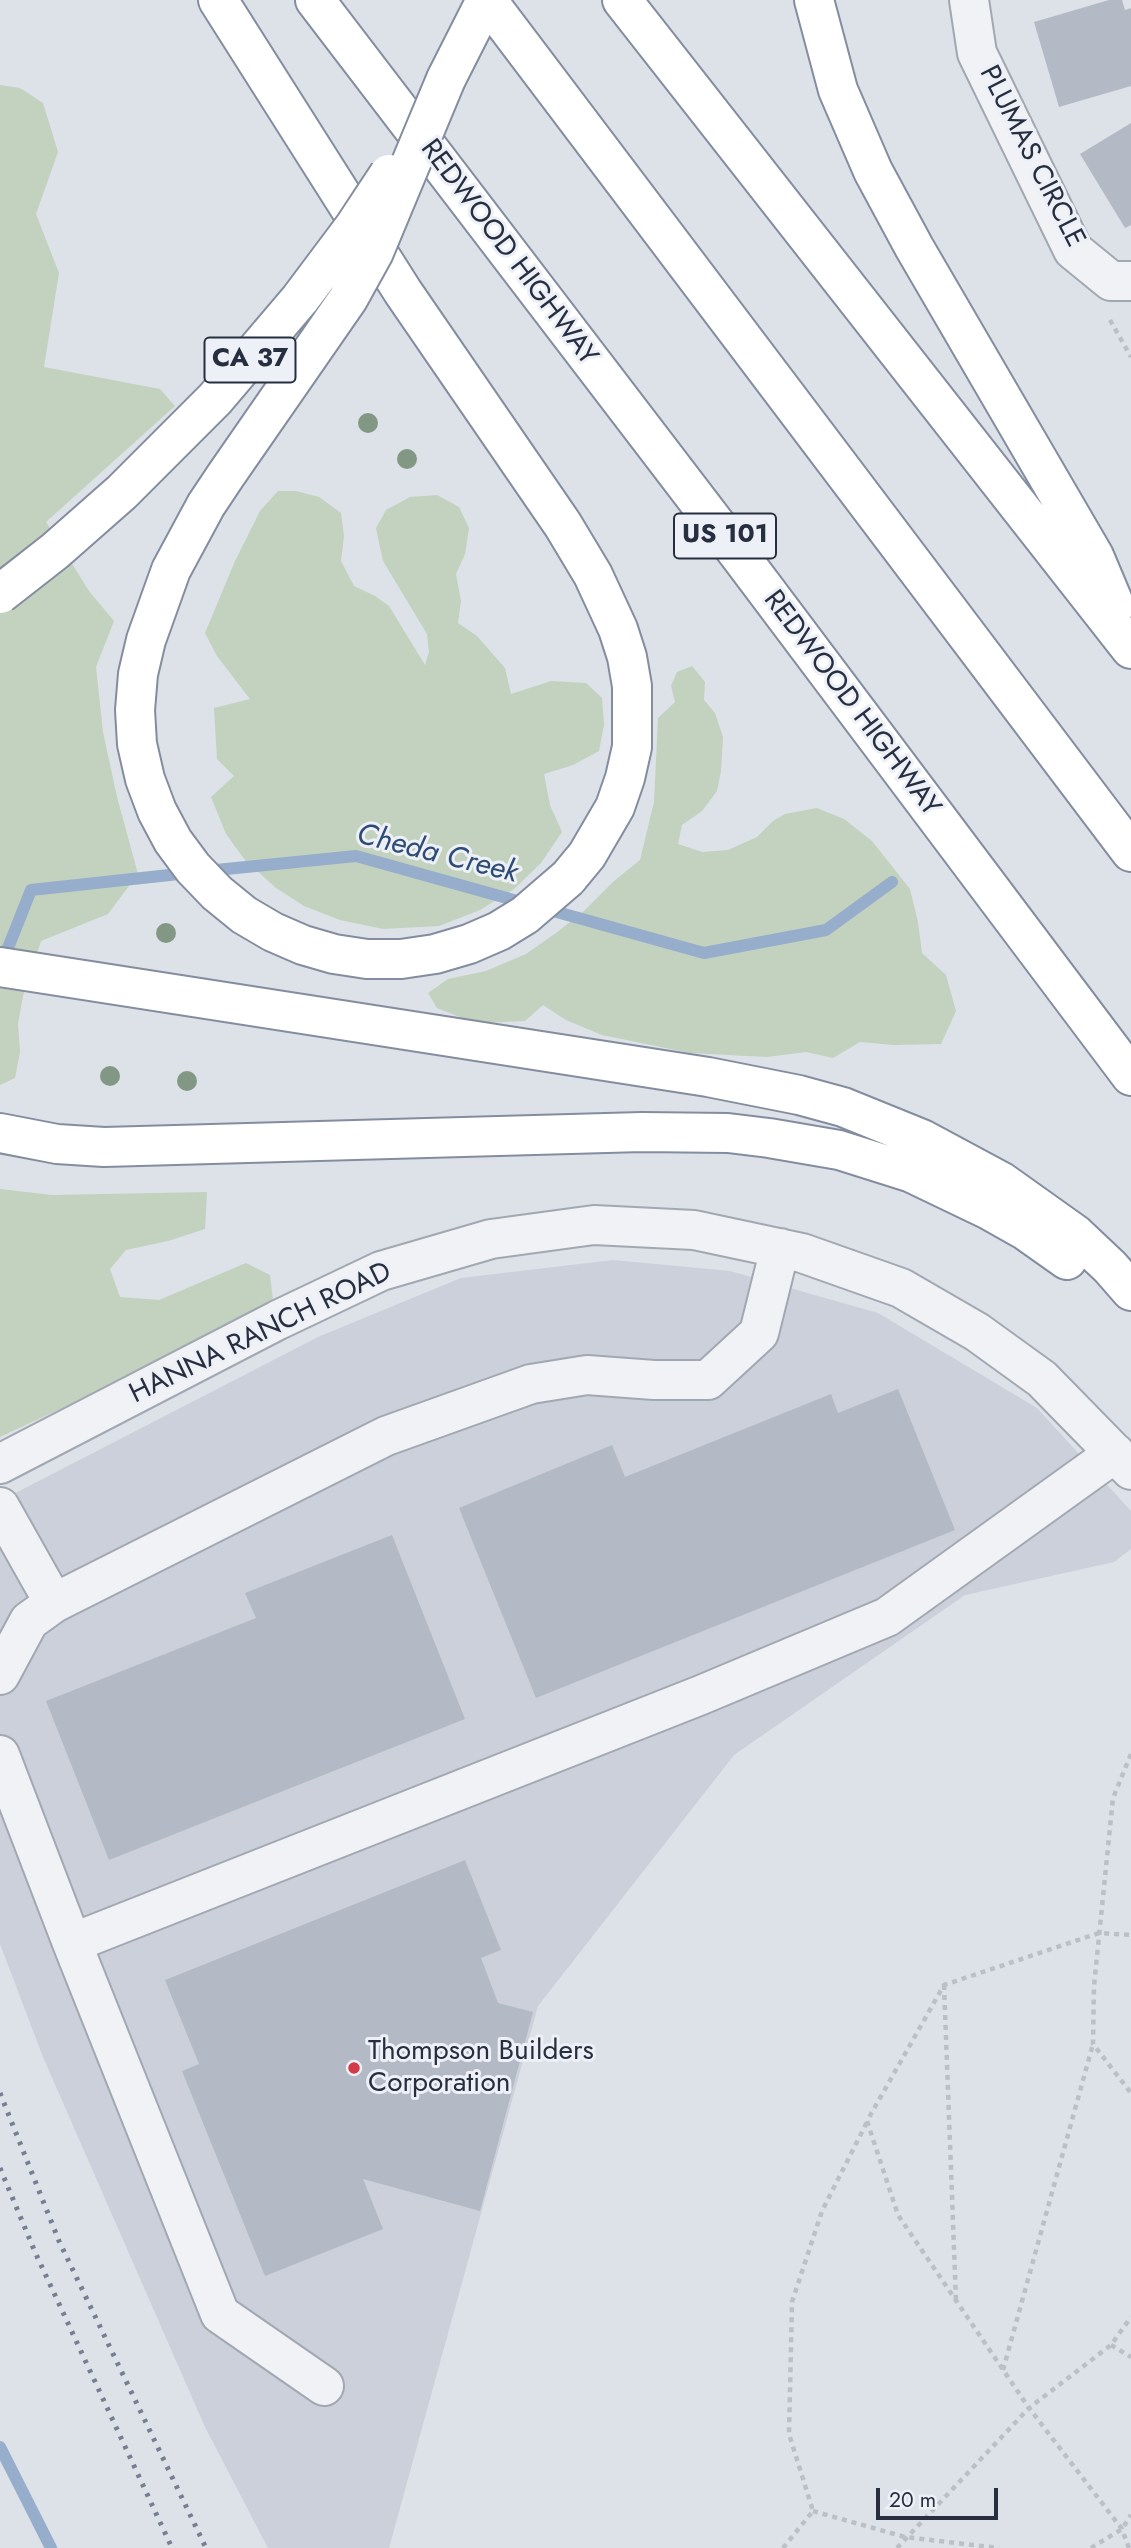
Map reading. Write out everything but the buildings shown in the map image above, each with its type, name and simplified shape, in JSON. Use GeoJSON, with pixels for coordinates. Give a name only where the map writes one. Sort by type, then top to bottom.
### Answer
{"type":"FeatureCollection","features":[{"type":"Feature","properties":{"kind":"highway"},"geometry":{"type":"LineString","coordinates":[[218,0],[403,292],[568,533],[602,593],[618,629],[632,686],[630,758],[615,807],[587,855],[568,878],[525,915],[499,931],[469,944],[435,954],[401,959],[367,959],[334,954],[273,932],[244,915],[217,893],[193,868],[173,841],[157,811],[145,779],[137,744],[135,710],[138,674],[146,640],[172,570],[206,505],[348,299],[374,252],[401,193],[446,79]]}},
{"type":"Feature","properties":{"kind":"highway","name":"REDWOOD HIGHWAY"},"geometry":{"type":"LineString","coordinates":[[315,0],[740,556],[1131,1076]]}},
{"type":"Feature","properties":{"kind":"highway"},"geometry":{"type":"LineString","coordinates":[[486,0],[1131,852]]}},
{"type":"Feature","properties":{"kind":"highway","name":"CA 37"},"geometry":{"type":"LineString","coordinates":[[0,594],[55,551],[122,492],[186,430],[272,334],[360,218],[402,154],[446,79],[486,0]]}},
{"type":"Feature","properties":{"kind":"highway"},"geometry":{"type":"LineString","coordinates":[[622,0],[1131,646]]}},
{"type":"Feature","properties":{"kind":"highway"},"geometry":{"type":"LineString","coordinates":[[814,0],[838,90],[873,171],[903,228],[1094,556],[1131,646]]}},
{"type":"Feature","properties":{"kind":"highway"},"geometry":{"type":"LineString","coordinates":[[0,967],[435,1033],[752,1085],[843,1107],[922,1139],[1002,1182],[1075,1234],[1110,1266],[1131,1291]]}},
{"type":"Feature","properties":{"kind":"highway"},"geometry":{"type":"LineString","coordinates":[[0,1133],[57,1143],[104,1147],[642,1132],[728,1133],[805,1142],[871,1158],[950,1190],[1026,1231],[1131,1308]]}},
{"type":"Feature","properties":{"kind":"street","name":"PLUMAS CIRCLE"},"geometry":{"type":"LineString","coordinates":[[969,0],[978,53],[1073,250],[1111,281],[1131,281]]}},
{"type":"Feature","properties":{"kind":"street","name":"HANNA RANCH ROAD"},"geometry":{"type":"LineString","coordinates":[[0,1465],[278,1320],[369,1277],[491,1239],[594,1225],[694,1230],[802,1253],[901,1289],[977,1332],[1042,1380],[1123,1461]]}},
{"type":"Feature","properties":{"kind":"street"},"geometry":{"type":"LineString","coordinates":[[0,1675],[29,1621],[54,1603],[386,1436],[531,1384],[587,1375],[654,1380],[708,1380],[759,1333],[780,1248]]}},
{"type":"Feature","properties":{"kind":"street"},"geometry":{"type":"LineString","coordinates":[[72,1943],[701,1695],[887,1617],[1123,1461]]}},
{"type":"Feature","properties":{"kind":"street"},"geometry":{"type":"LineString","coordinates":[[0,1507],[54,1603]]}},
{"type":"Feature","properties":{"kind":"street"},"geometry":{"type":"LineString","coordinates":[[0,1755],[220,2314],[324,2386]]}},
{"type":"Feature","properties":{"kind":"path"},"geometry":{"type":"LineString","coordinates":[[1003,2370],[1093,2044],[1094,1986],[1113,1798],[1131,1754]]}},
{"type":"Feature","properties":{"kind":"path"},"geometry":{"type":"LineString","coordinates":[[813,2511],[789,2434],[792,2302],[822,2211],[867,2121],[944,1985],[1099,1933],[1131,1935]]}},
{"type":"Feature","properties":{"kind":"path"},"geometry":{"type":"LineString","coordinates":[[944,1985],[956,2302]]}},
{"type":"Feature","properties":{"kind":"path"},"geometry":{"type":"LineString","coordinates":[[1093,2044],[1131,2093]]}},
{"type":"Feature","properties":{"kind":"path"},"geometry":{"type":"LineString","coordinates":[[867,2121],[898,2215],[1029,2408],[1122,2529],[1129,2548]]}},
{"type":"Feature","properties":{"kind":"path"},"geometry":{"type":"LineString","coordinates":[[897,2548],[1029,2408],[1111,2345],[1131,2317]]}},
{"type":"Feature","properties":{"kind":"path"},"geometry":{"type":"LineString","coordinates":[[1111,2345],[1131,2357]]}},
{"type":"Feature","properties":{"kind":"path"},"geometry":{"type":"LineString","coordinates":[[813,2511],[905,2537],[999,2548]]}},
{"type":"Feature","properties":{"kind":"path"},"geometry":{"type":"LineString","coordinates":[[783,2548],[813,2511]]}},
{"type":"Feature","properties":{"kind":"path"},"geometry":{"type":"LineString","coordinates":[[1091,2548],[1122,2529],[1131,2515]]}},
{"type":"Feature","properties":{"kind":"shaded area"},"geometry":{"type":"Polygon","coordinates":[[[613,1260],[730,1271],[878,1313],[1037,1408],[1131,1511],[1131,1549],[1114,1562],[965,1595],[734,1755],[538,2006],[389,2548],[268,2548],[205,2427],[43,2057],[0,1944],[0,1501],[318,1337],[461,1278],[613,1260]]]}},
{"type":"Feature","properties":{"kind":"green space"},"geometry":{"type":"Polygon","coordinates":[[[0,85],[20,88],[43,103],[58,152],[36,214],[59,273],[44,367],[160,389],[175,406],[46,522],[89,591],[114,621],[96,667],[103,732],[138,874],[108,914],[41,941],[23,996],[18,1024],[20,1052],[15,1078],[0,1085],[0,85]]]}},
{"type":"Feature","properties":{"kind":"green space"},"geometry":{"type":"Polygon","coordinates":[[[278,491],[296,491],[319,497],[341,513],[344,536],[341,561],[354,586],[389,606],[425,665],[429,652],[427,634],[383,561],[376,528],[386,510],[410,497],[437,495],[459,507],[469,528],[465,554],[456,574],[461,601],[458,623],[477,636],[505,668],[511,694],[551,681],[586,683],[602,698],[604,725],[599,751],[573,765],[544,774],[550,805],[562,832],[541,863],[514,889],[480,910],[439,926],[383,929],[340,920],[304,906],[276,888],[245,860],[226,834],[211,797],[234,776],[217,759],[214,708],[250,699],[217,656],[205,633],[235,561],[260,511],[278,491]]]}},
{"type":"Feature","properties":{"kind":"green space"},"geometry":{"type":"Polygon","coordinates":[[[692,666],[705,682],[704,700],[715,713],[723,737],[721,771],[717,791],[702,811],[682,825],[678,844],[702,852],[728,850],[757,837],[773,821],[785,814],[817,808],[844,819],[872,841],[910,889],[922,953],[946,975],[956,1011],[941,1044],[893,1045],[860,1042],[833,1058],[806,1052],[767,1057],[690,1053],[602,1035],[566,1020],[543,1005],[525,1021],[475,1023],[437,1008],[428,993],[448,979],[486,971],[526,954],[584,911],[640,860],[654,802],[658,718],[675,702],[671,686],[677,672],[692,666]]]}},
{"type":"Feature","properties":{"kind":"green space"},"geometry":{"type":"Polygon","coordinates":[[[0,1189],[52,1195],[207,1192],[205,1229],[126,1250],[110,1269],[120,1297],[159,1300],[246,1263],[270,1275],[274,1309],[0,1437],[0,1189]]]}},
{"type":"Feature","properties":{"kind":"waterway","name":"Cheda Creek"},"geometry":{"type":"LineString","coordinates":[[206,871],[356,856],[704,953],[826,930],[892,882]]}},
{"type":"Feature","properties":{"kind":"waterway","name":"Cheda Creek"},"geometry":{"type":"LineString","coordinates":[[2,963],[31,890],[188,873]]}},
{"type":"Feature","properties":{"kind":"waterway"},"geometry":{"type":"LineString","coordinates":[[0,2447],[51,2548]]}},
{"type":"Feature","properties":{"kind":"railway"},"geometry":{"type":"LineString","coordinates":[[0,2093],[59,2241],[206,2548]]}},
{"type":"Feature","properties":{"kind":"railway"},"geometry":{"type":"LineString","coordinates":[[0,2168],[35,2252],[172,2548]]}},
{"type":"Feature","properties":{"kind":"place","name":"Thompson Builders Corporation"},"geometry":{"type":"Point","coordinates":[354,2068]}}]}
